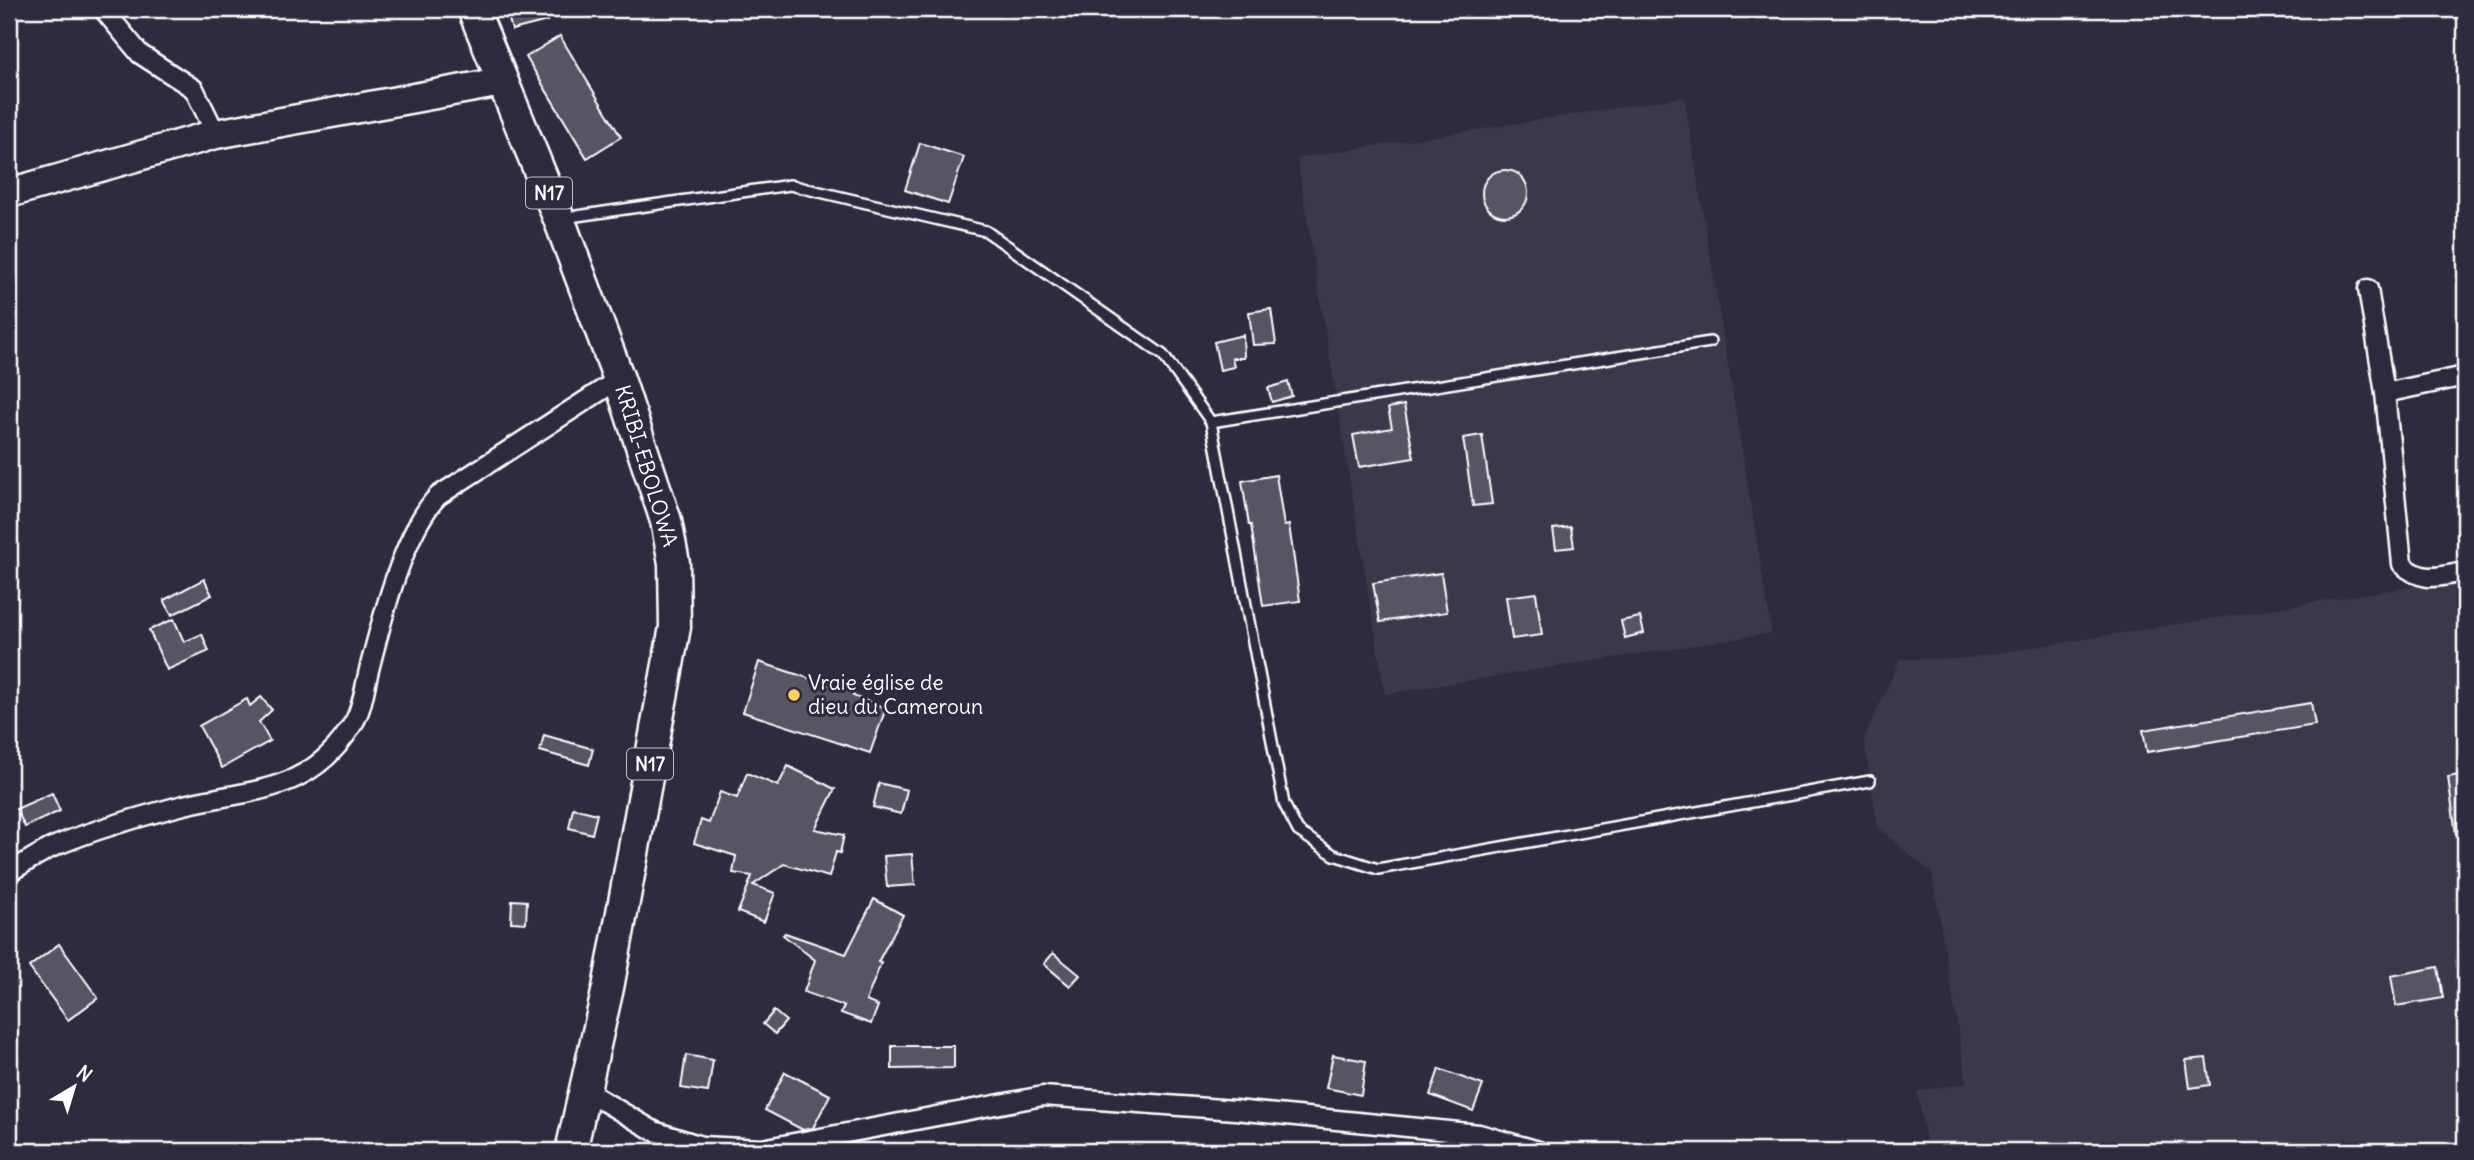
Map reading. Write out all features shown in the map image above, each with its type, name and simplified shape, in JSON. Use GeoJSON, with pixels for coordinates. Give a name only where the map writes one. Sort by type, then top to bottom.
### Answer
{"type":"FeatureCollection","features":[{"type":"Feature","properties":{"kind":"highway","name":"KRIBI-EBOLOWA"},"geometry":{"type":"LineString","coordinates":[[473,9],[559,219],[619,379],[666,521],[674,563],[675,628],[608,988],[571,1151]]}},
{"type":"Feature","properties":{"kind":"main road"},"geometry":{"type":"LineString","coordinates":[[9,193],[215,134],[502,82]]}},
{"type":"Feature","properties":{"kind":"street"},"geometry":{"type":"LineString","coordinates":[[103,9],[140,54],[194,89],[215,134]]}},
{"type":"Feature","properties":{"kind":"street"},"geometry":{"type":"LineString","coordinates":[[2368,289],[2385,393],[2402,564],[2412,573],[2425,578],[2465,572]]}},
{"type":"Feature","properties":{"kind":"street"},"geometry":{"type":"LineString","coordinates":[[2385,393],[2465,376]]}},
{"type":"Feature","properties":{"kind":"street"},"geometry":{"type":"LineString","coordinates":[[9,873],[74,838],[177,807],[261,791],[299,779],[332,753],[356,720],[381,625],[415,528],[425,509],[438,496],[619,379]]}},
{"type":"Feature","properties":{"kind":"street"},"geometry":{"type":"LineString","coordinates":[[586,1091],[654,1131],[702,1146],[762,1149],[1043,1096],[1235,1110],[1479,1134],[1539,1151]]}},
{"type":"Feature","properties":{"kind":"lane"},"geometry":{"type":"LineString","coordinates":[[559,219],[790,185],[986,231],[1163,355],[1211,422],[1284,804],[1298,831],[1334,855],[1378,869],[1870,781]]}},
{"type":"Feature","properties":{"kind":"lane"},"geometry":{"type":"LineString","coordinates":[[1211,422],[1710,342]]}},
{"type":"Feature","properties":{"kind":"shaded area"},"geometry":{"type":"Polygon","coordinates":[[[1684,97],[1772,633],[1385,694],[1297,158],[1684,97]]]}},
{"type":"Feature","properties":{"kind":"shaded area"},"geometry":{"type":"Polygon","coordinates":[[[2465,578],[2465,1151],[1928,1151],[1917,1091],[1967,1083],[1932,873],[1878,828],[1864,739],[1900,659],[1960,659],[2465,578]]]}},
{"type":"Feature","properties":{"kind":"building"},"geometry":{"type":"Polygon","coordinates":[[[506,9],[542,9],[547,21],[512,30],[506,9]]]}},
{"type":"Feature","properties":{"kind":"building"},"geometry":{"type":"Polygon","coordinates":[[[560,36],[621,137],[587,158],[526,57],[560,36]]]}},
{"type":"Feature","properties":{"kind":"building"},"geometry":{"type":"Polygon","coordinates":[[[920,143],[964,157],[948,204],[905,190],[920,143]]]}},
{"type":"Feature","properties":{"kind":"building"},"geometry":{"type":"Polygon","coordinates":[[[1505,170],[1521,177],[1528,193],[1521,209],[1505,216],[1489,209],[1482,193],[1489,177],[1505,170]]]}},
{"type":"Feature","properties":{"kind":"building"},"geometry":{"type":"Polygon","coordinates":[[[1271,309],[1276,344],[1253,345],[1249,312],[1271,309]]]}},
{"type":"Feature","properties":{"kind":"building"},"geometry":{"type":"Polygon","coordinates":[[[1243,335],[1244,358],[1232,358],[1234,367],[1220,370],[1214,342],[1243,335]]]}},
{"type":"Feature","properties":{"kind":"building"},"geometry":{"type":"Polygon","coordinates":[[[1288,382],[1292,396],[1272,402],[1268,388],[1288,382]]]}},
{"type":"Feature","properties":{"kind":"building"},"geometry":{"type":"Polygon","coordinates":[[[1404,405],[1414,458],[1359,467],[1353,435],[1392,428],[1388,408],[1404,405]]]}},
{"type":"Feature","properties":{"kind":"building"},"geometry":{"type":"Polygon","coordinates":[[[1482,435],[1492,504],[1473,506],[1463,438],[1482,435]]]}},
{"type":"Feature","properties":{"kind":"building"},"geometry":{"type":"Polygon","coordinates":[[[1276,475],[1284,526],[1289,525],[1300,601],[1263,606],[1242,481],[1276,475]]]}},
{"type":"Feature","properties":{"kind":"building"},"geometry":{"type":"Polygon","coordinates":[[[1571,527],[1574,547],[1556,549],[1553,529],[1571,527]]]}},
{"type":"Feature","properties":{"kind":"building"},"geometry":{"type":"Polygon","coordinates":[[[1441,573],[1447,612],[1380,622],[1373,583],[1441,573]]]}},
{"type":"Feature","properties":{"kind":"building"},"geometry":{"type":"Polygon","coordinates":[[[204,579],[212,595],[172,615],[164,600],[204,579]]]}},
{"type":"Feature","properties":{"kind":"building"},"geometry":{"type":"Polygon","coordinates":[[[1536,593],[1542,635],[1512,639],[1506,597],[1536,593]]]}},
{"type":"Feature","properties":{"kind":"building"},"geometry":{"type":"Polygon","coordinates":[[[1640,617],[1644,633],[1625,638],[1621,621],[1640,617]]]}},
{"type":"Feature","properties":{"kind":"building"},"geometry":{"type":"Polygon","coordinates":[[[174,619],[184,642],[202,634],[209,651],[167,670],[149,630],[174,619]]]}},
{"type":"Feature","properties":{"kind":"building"},"geometry":{"type":"Polygon","coordinates":[[[759,662],[854,693],[853,696],[886,708],[870,753],[743,712],[759,662]]]}},
{"type":"Feature","properties":{"kind":"building"},"geometry":{"type":"Polygon","coordinates":[[[261,697],[272,710],[259,722],[270,741],[222,768],[199,726],[247,699],[250,706],[261,697]]]}},
{"type":"Feature","properties":{"kind":"building"},"geometry":{"type":"Polygon","coordinates":[[[2311,703],[2315,725],[2147,752],[2143,730],[2311,703]]]}},
{"type":"Feature","properties":{"kind":"building"},"geometry":{"type":"Polygon","coordinates":[[[544,735],[593,749],[589,765],[540,751],[544,735]]]}},
{"type":"Feature","properties":{"kind":"building"},"geometry":{"type":"Polygon","coordinates":[[[788,766],[835,789],[815,829],[844,835],[840,853],[836,852],[829,877],[784,864],[753,885],[775,893],[764,922],[738,912],[752,876],[733,873],[736,856],[694,843],[701,820],[709,823],[720,792],[737,798],[747,773],[778,786],[788,766]]]}},
{"type":"Feature","properties":{"kind":"building"},"geometry":{"type":"Polygon","coordinates":[[[2465,774],[2465,833],[2456,834],[2448,777],[2465,774]]]}},
{"type":"Feature","properties":{"kind":"building"},"geometry":{"type":"Polygon","coordinates":[[[879,783],[907,790],[901,814],[873,807],[879,783]]]}},
{"type":"Feature","properties":{"kind":"building"},"geometry":{"type":"Polygon","coordinates":[[[52,793],[60,811],[25,827],[16,809],[52,793]]]}},
{"type":"Feature","properties":{"kind":"building"},"geometry":{"type":"Polygon","coordinates":[[[573,808],[597,814],[592,834],[569,828],[573,808]]]}},
{"type":"Feature","properties":{"kind":"building"},"geometry":{"type":"Polygon","coordinates":[[[912,854],[915,885],[887,887],[884,856],[912,854]]]}},
{"type":"Feature","properties":{"kind":"building"},"geometry":{"type":"Polygon","coordinates":[[[874,899],[903,915],[878,962],[881,963],[866,1001],[878,1006],[871,1024],[841,1013],[844,1006],[804,992],[815,960],[783,935],[785,933],[846,954],[874,899]]]}},
{"type":"Feature","properties":{"kind":"building"},"geometry":{"type":"Polygon","coordinates":[[[512,900],[527,901],[526,923],[511,922],[512,900]]]}},
{"type":"Feature","properties":{"kind":"building"},"geometry":{"type":"Polygon","coordinates":[[[59,944],[98,998],[68,1020],[29,967],[59,944]]]}},
{"type":"Feature","properties":{"kind":"building"},"geometry":{"type":"Polygon","coordinates":[[[1053,953],[1080,975],[1070,986],[1044,964],[1053,953]]]}},
{"type":"Feature","properties":{"kind":"building"},"geometry":{"type":"Polygon","coordinates":[[[2438,967],[2443,998],[2396,1006],[2391,976],[2438,967]]]}},
{"type":"Feature","properties":{"kind":"building"},"geometry":{"type":"Polygon","coordinates":[[[774,1011],[786,1021],[775,1034],[763,1024],[774,1011]]]}},
{"type":"Feature","properties":{"kind":"building"},"geometry":{"type":"Polygon","coordinates":[[[892,1046],[954,1046],[954,1068],[892,1069],[892,1046]]]}},
{"type":"Feature","properties":{"kind":"building"},"geometry":{"type":"Polygon","coordinates":[[[686,1055],[713,1060],[708,1092],[681,1088],[686,1055]]]}},
{"type":"Feature","properties":{"kind":"building"},"geometry":{"type":"Polygon","coordinates":[[[1333,1055],[1366,1061],[1361,1095],[1326,1088],[1333,1055]]]}},
{"type":"Feature","properties":{"kind":"building"},"geometry":{"type":"Polygon","coordinates":[[[2206,1058],[2210,1085],[2190,1088],[2186,1060],[2206,1058]]]}},
{"type":"Feature","properties":{"kind":"building"},"geometry":{"type":"Polygon","coordinates":[[[1439,1069],[1483,1085],[1473,1111],[1430,1095],[1439,1069]]]}},
{"type":"Feature","properties":{"kind":"building"},"geometry":{"type":"Polygon","coordinates":[[[785,1072],[830,1095],[813,1128],[803,1130],[765,1110],[785,1072]]]}},
{"type":"Feature","properties":{"kind":"place","name":"Vraie église de dieu du Cameroun"},"geometry":{"type":"Point","coordinates":[794,695]}}]}
